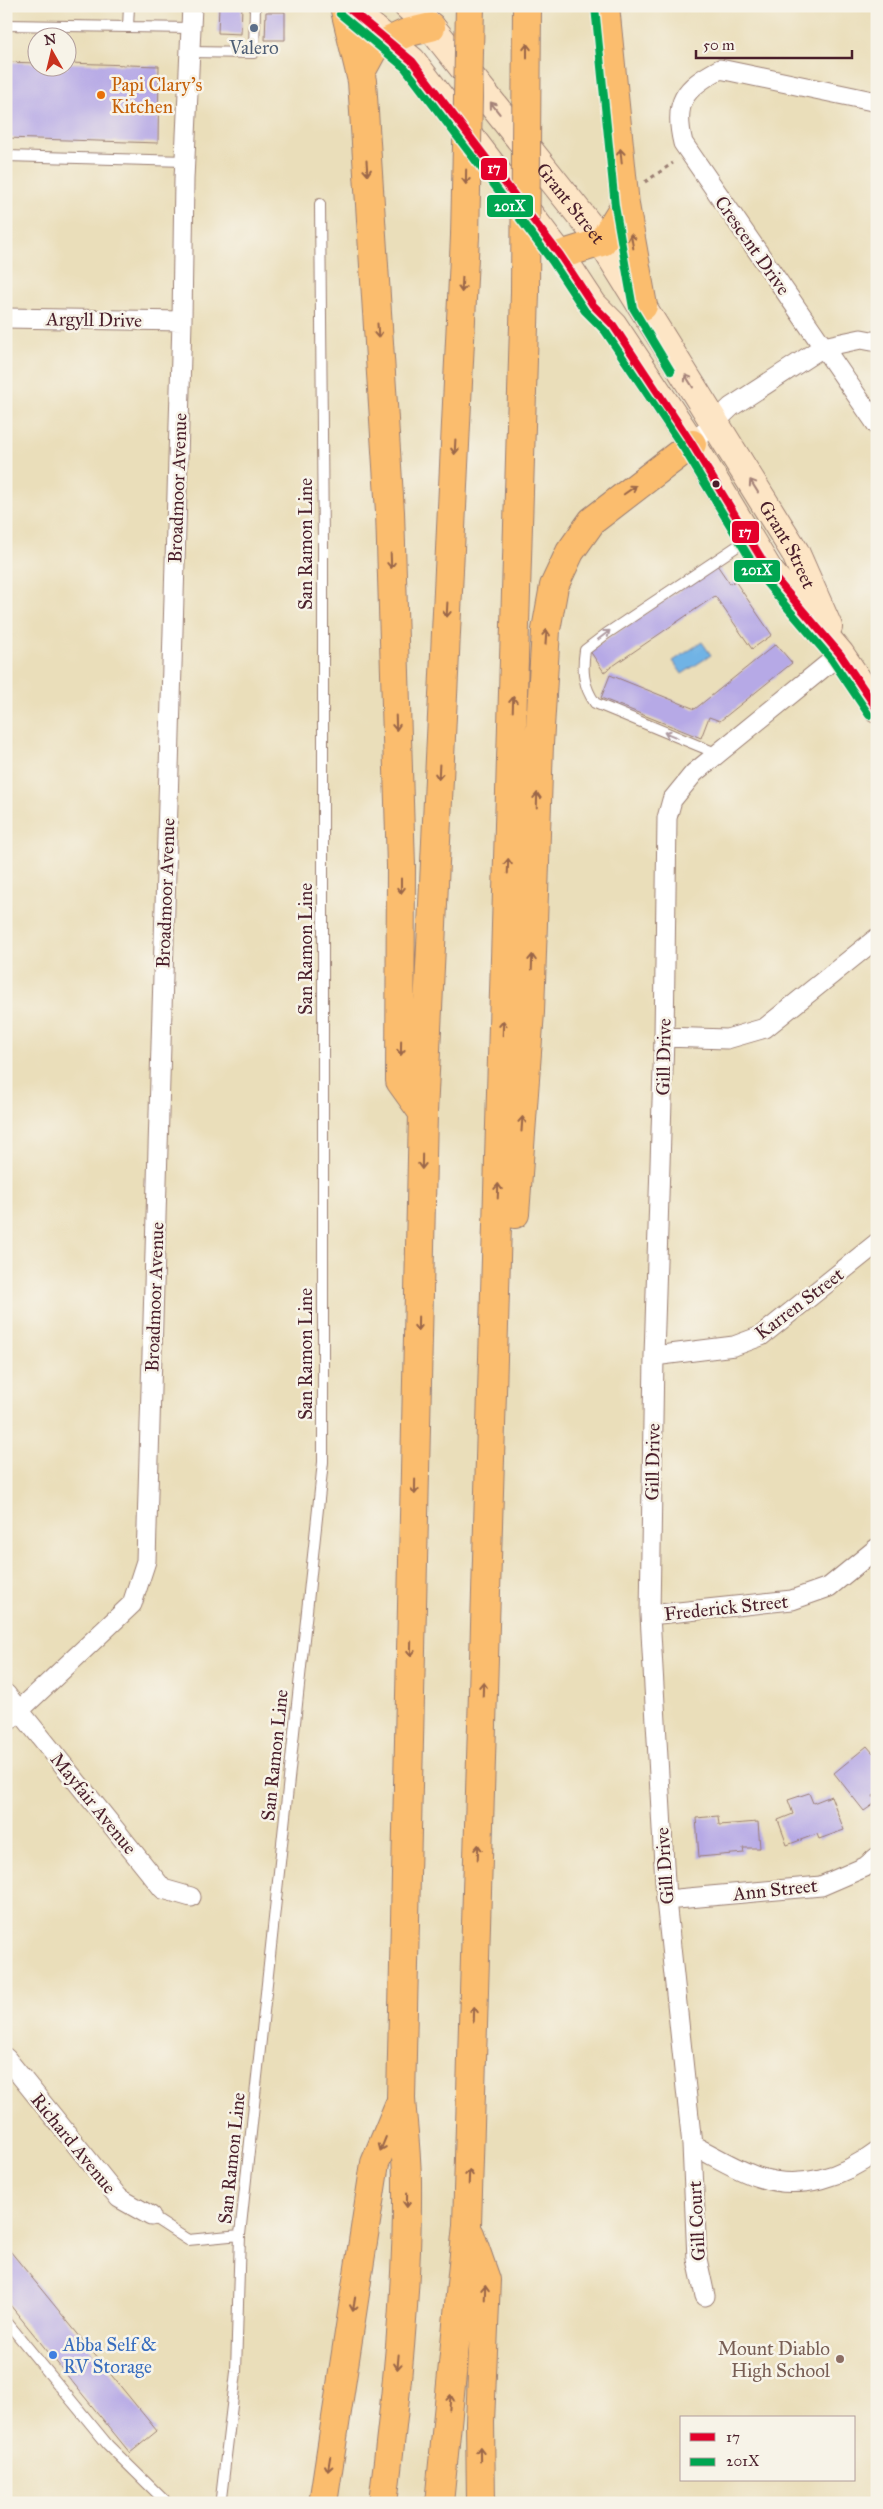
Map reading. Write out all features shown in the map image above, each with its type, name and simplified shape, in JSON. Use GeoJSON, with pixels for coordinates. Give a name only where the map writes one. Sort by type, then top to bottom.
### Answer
{"type":"FeatureCollection","features":[{"type":"Feature","properties":{"kind":"highway"},"geometry":{"type":"LineString","coordinates":[[345,6],[361,72],[390,512],[401,866],[400,1081],[423,1113]]}},
{"type":"Feature","properties":{"kind":"highway"},"geometry":{"type":"LineString","coordinates":[[383,2503],[395,2408],[406,2273],[407,2181],[401,2099],[423,1113],[465,236],[470,6]]}},
{"type":"Feature","properties":{"kind":"highway"},"geometry":{"type":"LineString","coordinates":[[439,2503],[467,2225],[525,292],[527,6]]}},
{"type":"Feature","properties":{"kind":"highway"},"geometry":{"type":"LineString","coordinates":[[605,6],[625,197],[643,306]]}},
{"type":"Feature","properties":{"kind":"highway"},"geometry":{"type":"LineString","coordinates":[[361,72],[374,48],[388,41],[431,27]]}},
{"type":"Feature","properties":{"kind":"highway"},"geometry":{"type":"LineString","coordinates":[[560,255],[602,242],[625,197]]}},
{"type":"Feature","properties":{"kind":"highway"},"geometry":{"type":"LineString","coordinates":[[494,1327],[510,1287],[530,1012],[539,744],[546,630],[554,586],[570,552],[592,521],[692,444]]}},
{"type":"Feature","properties":{"kind":"highway"},"geometry":{"type":"LineString","coordinates":[[323,2503],[375,2163],[401,2099]]}},
{"type":"Feature","properties":{"kind":"highway"},"geometry":{"type":"LineString","coordinates":[[467,2225],[486,2280],[480,2422],[481,2503]]}},
{"type":"Feature","properties":{"kind":"street","name":"Broadmoor Avenue"},"geometry":{"type":"LineString","coordinates":[[13,1717],[132,1604],[146,1561],[185,161],[192,6]]}},
{"type":"Feature","properties":{"kind":"street","name":"Grant Street"},"geometry":{"type":"LineString","coordinates":[[345,6],[412,61],[560,255],[593,305],[613,325],[692,444],[769,571],[840,654],[877,709]]}},
{"type":"Feature","properties":{"kind":"street","name":"Grant Street"},"geometry":{"type":"LineString","coordinates":[[408,6],[431,27],[602,242],[795,552],[840,654]]}},
{"type":"Feature","properties":{"kind":"street","name":"Crescent Drive"},"geometry":{"type":"LineString","coordinates":[[877,102],[720,69],[702,79],[683,96],[678,123],[683,143],[877,425]]}},
{"type":"Feature","properties":{"kind":"street","name":"Argyll Drive"},"geometry":{"type":"LineString","coordinates":[[6,318],[182,321]]}},
{"type":"Feature","properties":{"kind":"street"},"geometry":{"type":"LineString","coordinates":[[692,444],[731,407],[823,347],[861,338],[877,342]]}},
{"type":"Feature","properties":{"kind":"street","name":"Gill Drive"},"geometry":{"type":"LineString","coordinates":[[692,2145],[666,1900],[650,1615],[654,1356],[664,1037],[667,818],[672,800],[694,773],[716,753],[840,654]]}},
{"type":"Feature","properties":{"kind":"street"},"geometry":{"type":"LineString","coordinates":[[664,1037],[727,1039],[765,1028],[877,938]]}},
{"type":"Feature","properties":{"kind":"street","name":"Karren Street"},"geometry":{"type":"LineString","coordinates":[[654,1356],[734,1346],[761,1336],[877,1243]]}},
{"type":"Feature","properties":{"kind":"street","name":"Frederick Street"},"geometry":{"type":"LineString","coordinates":[[650,1615],[792,1600],[829,1587],[877,1548]]}},
{"type":"Feature","properties":{"kind":"street","name":"Mayfair Avenue"},"geometry":{"type":"LineString","coordinates":[[6,1694],[13,1717],[163,1889],[191,1897]]}},
{"type":"Feature","properties":{"kind":"street","name":"Ann Street"},"geometry":{"type":"LineString","coordinates":[[666,1900],[821,1886],[865,1867],[877,1857]]}},
{"type":"Feature","properties":{"kind":"street","name":"Richard Avenue"},"geometry":{"type":"LineString","coordinates":[[6,2058],[119,2198],[151,2216]]}},
{"type":"Feature","properties":{"kind":"street"},"geometry":{"type":"LineString","coordinates":[[692,2145],[758,2177],[790,2184],[828,2178],[864,2161],[877,2151]]}},
{"type":"Feature","properties":{"kind":"street","name":"Gill Court"},"geometry":{"type":"LineString","coordinates":[[692,2145],[697,2259],[705,2296]]}},
{"type":"Feature","properties":{"kind":"lane"},"geometry":{"type":"LineString","coordinates":[[128,27],[129,6]]}},
{"type":"Feature","properties":{"kind":"lane"},"geometry":{"type":"LineString","coordinates":[[190,52],[254,53],[255,6]]}},
{"type":"Feature","properties":{"kind":"lane"},"geometry":{"type":"LineString","coordinates":[[6,25],[190,28]]}},
{"type":"Feature","properties":{"kind":"lane"},"geometry":{"type":"LineString","coordinates":[[6,156],[185,161]]}},
{"type":"Feature","properties":{"kind":"lane","name":"San Ramon Line"},"geometry":{"type":"LineString","coordinates":[[221,2498],[236,2372],[240,2235],[323,1462],[323,537],[320,204]]}},
{"type":"Feature","properties":{"kind":"lane"},"geometry":{"type":"LineString","coordinates":[[716,753],[595,703],[587,691],[583,667],[585,650],[749,539]]}},
{"type":"Feature","properties":{"kind":"lane"},"geometry":{"type":"LineString","coordinates":[[151,2216],[188,2240],[240,2235]]}},
{"type":"Feature","properties":{"kind":"lane"},"geometry":{"type":"LineString","coordinates":[[6,2321],[108,2444],[167,2503]]}},
{"type":"Feature","properties":{"kind":"path"},"geometry":{"type":"LineString","coordinates":[[625,197],[689,152]]}},
{"type":"Feature","properties":{"kind":"water"},"geometry":{"type":"Polygon","coordinates":[[[702,642],[711,655],[682,674],[673,661],[702,642]]]}},
{"type":"Feature","properties":{"kind":"building"},"geometry":{"type":"Polygon","coordinates":[[[219,6],[242,6],[241,34],[218,33],[219,6]]]}},
{"type":"Feature","properties":{"kind":"building"},"geometry":{"type":"Polygon","coordinates":[[[266,12],[285,12],[285,40],[265,40],[266,12]]]}},
{"type":"Feature","properties":{"kind":"building"},"geometry":{"type":"Polygon","coordinates":[[[6,62],[28,63],[28,78],[78,78],[78,63],[159,66],[158,143],[6,138],[6,62]]]}},
{"type":"Feature","properties":{"kind":"building"},"geometry":{"type":"Polygon","coordinates":[[[717,565],[730,584],[735,581],[772,635],[752,649],[715,596],[604,672],[590,651],[717,565]]]}},
{"type":"Feature","properties":{"kind":"building"},"geometry":{"type":"Polygon","coordinates":[[[776,644],[792,663],[720,721],[709,717],[701,738],[601,698],[610,675],[695,709],[776,644]]]}},
{"type":"Feature","properties":{"kind":"building"},"geometry":{"type":"Polygon","coordinates":[[[867,1746],[873,1753],[877,1750],[877,1793],[873,1796],[877,1802],[864,1811],[834,1773],[867,1746]]]}},
{"type":"Feature","properties":{"kind":"building"},"geometry":{"type":"Polygon","coordinates":[[[809,1793],[813,1803],[831,1796],[844,1830],[819,1839],[817,1834],[787,1845],[778,1820],[793,1814],[788,1800],[809,1793]]]}},
{"type":"Feature","properties":{"kind":"building"},"geometry":{"type":"Polygon","coordinates":[[[718,1816],[719,1825],[758,1822],[760,1848],[743,1848],[744,1853],[699,1857],[696,1818],[718,1816]]]}},
{"type":"Feature","properties":{"kind":"building"},"geometry":{"type":"Polygon","coordinates":[[[6,2246],[157,2431],[130,2453],[6,2300],[6,2246]]]}},
{"type":"Feature","properties":{"kind":"transit line","name":"17"},"geometry":{"type":"LineString","coordinates":[[346,6],[412,61],[560,255],[593,305],[613,325],[692,444],[769,571],[840,654],[877,709]]}},
{"type":"Feature","properties":{"kind":"transit line","name":"201X"},"geometry":{"type":"LineString","coordinates":[[595,7],[615,206],[633,308],[671,371]]}},
{"type":"Feature","properties":{"kind":"transit line","name":"201X"},"geometry":{"type":"LineString","coordinates":[[340,14],[405,68],[552,261],[585,311],[605,331],[684,449],[761,577],[832,660],[869,715]]}},
{"type":"Feature","properties":{"kind":"place","name":"Valero"},"geometry":{"type":"Point","coordinates":[254,28]}},
{"type":"Feature","properties":{"kind":"place","name":"Papi Clary's Kitchen"},"geometry":{"type":"Point","coordinates":[101,95]}},
{"type":"Feature","properties":{"kind":"place","name":"Abba Self & RV Storage"},"geometry":{"type":"Point","coordinates":[53,2355]}},
{"type":"Feature","properties":{"kind":"place","name":"Mount Diablo High School"},"geometry":{"type":"Point","coordinates":[840,2359]}}]}
